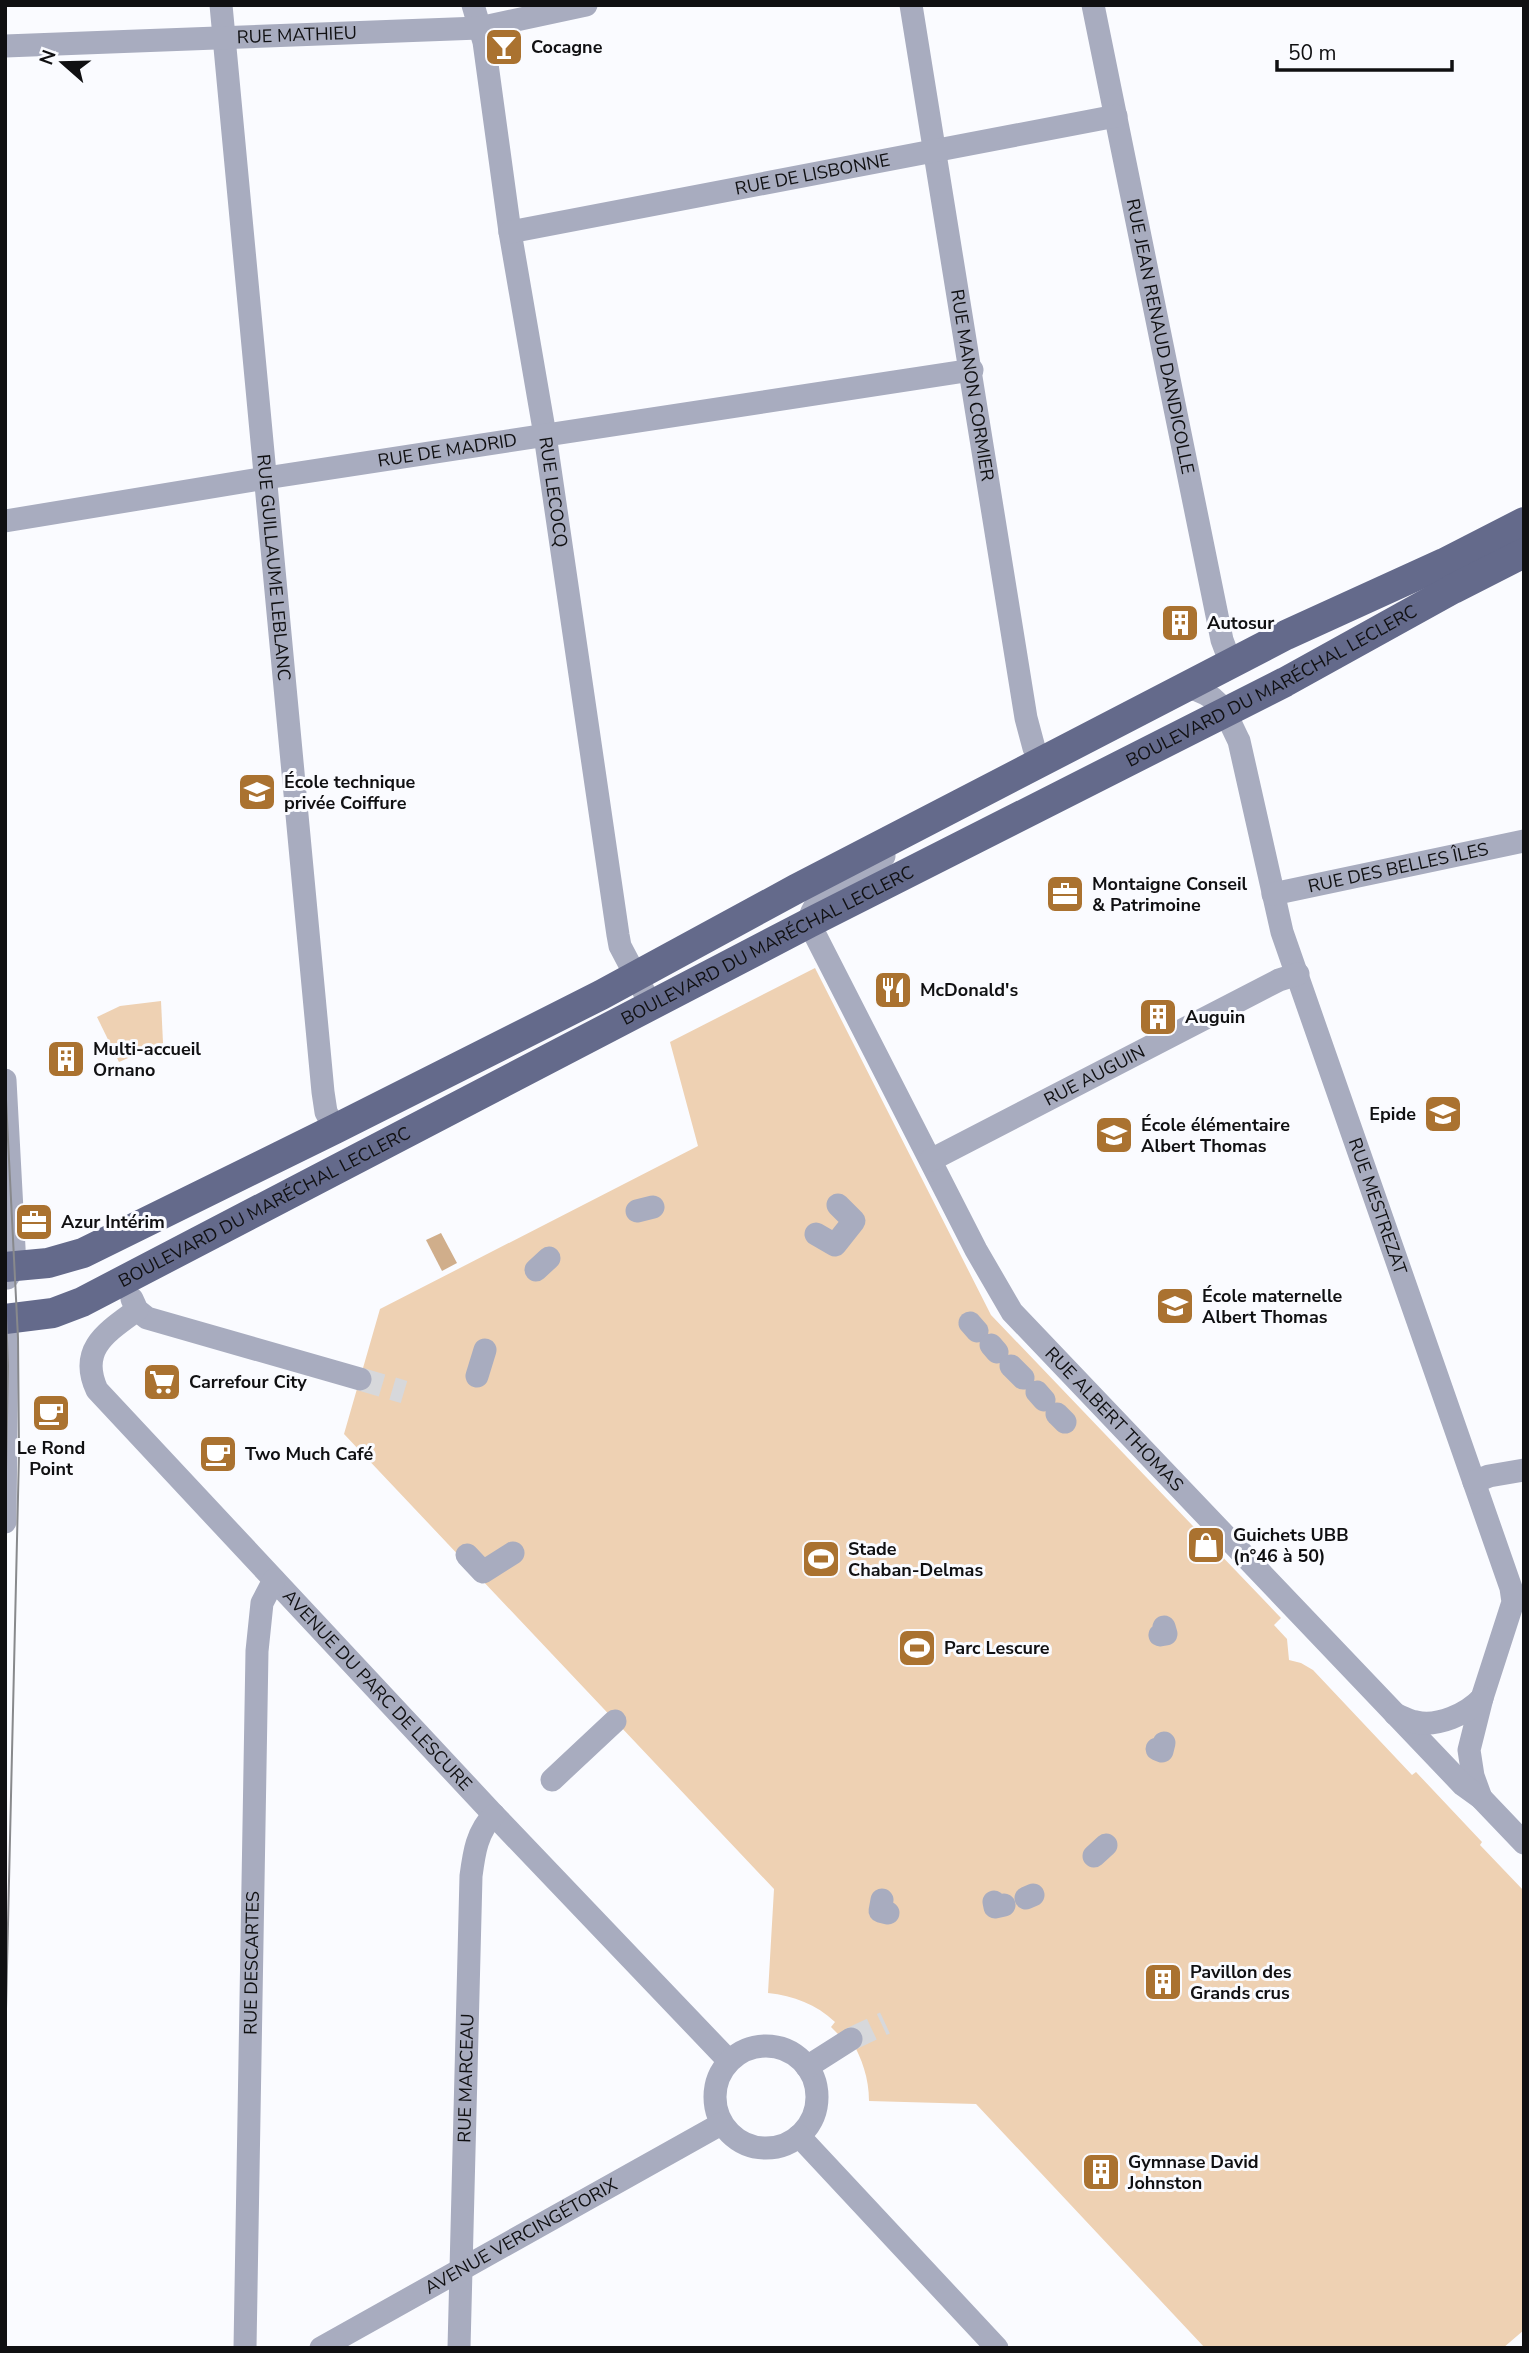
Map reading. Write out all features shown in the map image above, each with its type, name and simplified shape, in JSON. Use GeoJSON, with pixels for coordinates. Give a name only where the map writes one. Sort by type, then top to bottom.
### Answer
{"type":"FeatureCollection","features":[{"type":"Feature","properties":{"kind":"main road","name":"BOULEVARD DU MARÉCHAL LECLERC"},"geometry":{"type":"LineString","coordinates":[[9,1271],[83,1253],[335,1129],[635,976],[992,786],[1286,635],[1444,563],[1524,522]]}},
{"type":"Feature","properties":{"kind":"main road","name":"BOULEVARD DU MARÉCHAL LECLERC"},"geometry":{"type":"LineString","coordinates":[[6,1318],[53,1313],[82,1302],[809,923],[1225,713],[1524,553]]}},
{"type":"Feature","properties":{"kind":"street","name":"RUE GUILLAUME LEBLANC"},"geometry":{"type":"LineString","coordinates":[[221,5],[323,1092],[326,1112],[335,1129]]}},
{"type":"Feature","properties":{"kind":"street","name":"RUE LECOCQ"},"geometry":{"type":"LineString","coordinates":[[473,5],[484,42],[510,232],[545,435],[618,935],[620,946],[650,1006]]}},
{"type":"Feature","properties":{"kind":"street","name":"RUE MATHIEU"},"geometry":{"type":"LineString","coordinates":[[5,46],[479,28],[586,5]]}},
{"type":"Feature","properties":{"kind":"street","name":"RUE MANON CORMIER"},"geometry":{"type":"LineString","coordinates":[[911,5],[972,370],[1026,718],[1034,748],[1041,762]]}},
{"type":"Feature","properties":{"kind":"street","name":"RUE JEAN RENAUD DANDICOLLE"},"geometry":{"type":"LineString","coordinates":[[1093,5],[1222,640],[1231,664]]}},
{"type":"Feature","properties":{"kind":"street","name":"RUE DE LISBONNE"},"geometry":{"type":"LineString","coordinates":[[510,232],[1116,116]]}},
{"type":"Feature","properties":{"kind":"street","name":"RUE DE MADRID"},"geometry":{"type":"LineString","coordinates":[[5,521],[266,478],[972,370]]}},
{"type":"Feature","properties":{"kind":"street"},"geometry":{"type":"LineString","coordinates":[[1187,687],[1213,696],[1225,713]]}},
{"type":"Feature","properties":{"kind":"street","name":"RUE MESTREZAT"},"geometry":{"type":"LineString","coordinates":[[1225,713],[1239,741],[1282,932],[1511,1588],[1513,1602],[1482,1698],[1469,1750],[1480,1798]]}},
{"type":"Feature","properties":{"kind":"street"},"geometry":{"type":"LineString","coordinates":[[809,923],[812,908],[822,895],[992,786]]}},
{"type":"Feature","properties":{"kind":"street","name":"RUE DES BELLES ÎLES"},"geometry":{"type":"LineString","coordinates":[[1273,894],[1524,841]]}},
{"type":"Feature","properties":{"kind":"street","name":"RUE ALBERT THOMAS"},"geometry":{"type":"LineString","coordinates":[[809,923],[930,1160],[1012,1312],[1463,1785],[1480,1798],[1524,1843]]}},
{"type":"Feature","properties":{"kind":"street","name":"RUE AUGUIN"},"geometry":{"type":"LineString","coordinates":[[930,1160],[1279,980],[1298,974]]}},
{"type":"Feature","properties":{"kind":"street"},"geometry":{"type":"LineString","coordinates":[[5,1080],[9,1271]]}},
{"type":"Feature","properties":{"kind":"street"},"geometry":{"type":"LineString","coordinates":[[827,1243],[854,1221],[838,1205]]}},
{"type":"Feature","properties":{"kind":"street"},"geometry":{"type":"LineString","coordinates":[[123,1280],[137,1310],[147,1318],[359,1379]]}},
{"type":"Feature","properties":{"kind":"street","name":"AVENUE DU PARC DE LESCURE"},"geometry":{"type":"LineString","coordinates":[[137,1310],[98,1342],[90,1360],[90,1376],[97,1390],[494,1815],[729,2061]]}},
{"type":"Feature","properties":{"kind":"street"},"geometry":{"type":"LineString","coordinates":[[5,1522],[6,1318]]}},
{"type":"Feature","properties":{"kind":"street"},"geometry":{"type":"LineString","coordinates":[[1474,1482],[1489,1476],[1524,1470]]}},
{"type":"Feature","properties":{"kind":"street"},"geometry":{"type":"LineString","coordinates":[[467,1555],[483,1572],[506,1548]]}},
{"type":"Feature","properties":{"kind":"street","name":"RUE DESCARTES"},"geometry":{"type":"LineString","coordinates":[[244,2348],[257,1651],[262,1602],[274,1580]]}},
{"type":"Feature","properties":{"kind":"street"},"geometry":{"type":"LineString","coordinates":[[1395,1714],[1418,1723],[1440,1721],[1474,1706],[1482,1698]]}},
{"type":"Feature","properties":{"kind":"street"},"geometry":{"type":"LineString","coordinates":[[591,1743],[552,1780],[612,1723]]}},
{"type":"Feature","properties":{"kind":"street","name":"RUE MARCEAU"},"geometry":{"type":"LineString","coordinates":[[459,2348],[471,1875],[480,1834],[494,1815]]}},
{"type":"Feature","properties":{"kind":"street"},"geometry":{"type":"LineString","coordinates":[[807,2067],[851,2039]]}},
{"type":"Feature","properties":{"kind":"street"},"geometry":{"type":"LineString","coordinates":[[761,2046],[778,2047],[794,2054],[807,2067],[814,2080],[817,2095],[815,2111],[809,2125],[784,2146],[766,2149],[749,2146],[733,2138],[721,2124],[715,2109],[714,2091],[719,2075],[729,2061],[744,2051],[761,2046]]}},
{"type":"Feature","properties":{"kind":"street","name":"AVENUE VERCINGÉTORIX"},"geometry":{"type":"LineString","coordinates":[[321,2348],[721,2124]]}},
{"type":"Feature","properties":{"kind":"street"},"geometry":{"type":"LineString","coordinates":[[799,2136],[997,2348]]}},
{"type":"Feature","properties":{"kind":"shaded area","name":"Parc Lescure"},"geometry":{"type":"Polygon","coordinates":[[[815,968],[991,1315],[1281,1618],[1274,1625],[1287,1639],[1289,1660],[1313,1670],[1412,1775],[1416,1772],[1524,1891],[1524,2330],[1503,2348],[1205,2348],[976,2104],[869,2101],[864,2069],[851,2039],[839,2035],[831,2027],[835,2022],[812,2006],[787,1996],[768,1993],[774,1889],[344,1434],[380,1309],[698,1146],[670,1042],[815,968]]]}},
{"type":"Feature","properties":{"kind":"shaded area"},"geometry":{"type":"Polygon","coordinates":[[[161,1001],[163,1043],[119,1062],[97,1017],[120,1006],[161,1001]]]}},
{"type":"Feature","properties":{"kind":"shaded area"},"geometry":{"type":"Polygon","coordinates":[[[441,1233],[457,1263],[442,1271],[426,1240],[441,1233]]]}},
{"type":"Feature","properties":{"kind":"tunnel"},"geometry":{"type":"LineString","coordinates":[[360,1379],[404,1392]]}},
{"type":"Feature","properties":{"kind":"tunnel"},"geometry":{"type":"LineString","coordinates":[[851,2039],[885,2023]]}},
{"type":"Feature","properties":{"kind":"tram line"},"geometry":{"type":"LineString","coordinates":[[5,1080],[18,1338],[19,1454],[5,2052]]}},
{"type":"Feature","properties":{"kind":"tram line"},"geometry":{"type":"LineString","coordinates":[[5,1290],[8,1366],[5,1522]]}},
{"type":"Feature","properties":{"kind":"place","name":"Cocagne"},"geometry":{"type":"Point","coordinates":[504,47]}},
{"type":"Feature","properties":{"kind":"place","name":"Autosur"},"geometry":{"type":"Point","coordinates":[1180,623]}},
{"type":"Feature","properties":{"kind":"place","name":"École technique privée Coiffure"},"geometry":{"type":"Point","coordinates":[257,792]}},
{"type":"Feature","properties":{"kind":"place","name":"Montaigne Conseil & Patrimoine"},"geometry":{"type":"Point","coordinates":[1065,894]}},
{"type":"Feature","properties":{"kind":"place","name":"McDonald's"},"geometry":{"type":"Point","coordinates":[893,990]}},
{"type":"Feature","properties":{"kind":"place","name":"Auguin"},"geometry":{"type":"Point","coordinates":[1158,1017]}},
{"type":"Feature","properties":{"kind":"place","name":"Multi-accueil Ornano"},"geometry":{"type":"Point","coordinates":[66,1059]}},
{"type":"Feature","properties":{"kind":"place","name":"Epide"},"geometry":{"type":"Point","coordinates":[1443,1114]}},
{"type":"Feature","properties":{"kind":"place","name":"École élémentaire Albert Thomas"},"geometry":{"type":"Point","coordinates":[1114,1135]}},
{"type":"Feature","properties":{"kind":"place","name":"Azur Intérim"},"geometry":{"type":"Point","coordinates":[34,1222]}},
{"type":"Feature","properties":{"kind":"place","name":"École maternelle Albert Thomas"},"geometry":{"type":"Point","coordinates":[1175,1306]}},
{"type":"Feature","properties":{"kind":"place","name":"Carrefour City"},"geometry":{"type":"Point","coordinates":[162,1382]}},
{"type":"Feature","properties":{"kind":"place","name":"Le Rond Point"},"geometry":{"type":"Point","coordinates":[51,1413]}},
{"type":"Feature","properties":{"kind":"place","name":"Two Much Café"},"geometry":{"type":"Point","coordinates":[218,1454]}},
{"type":"Feature","properties":{"kind":"place","name":"Guichets UBB (n°46 à 50)"},"geometry":{"type":"Point","coordinates":[1206,1545]}},
{"type":"Feature","properties":{"kind":"place","name":"Stade Chaban-Delmas"},"geometry":{"type":"Point","coordinates":[821,1559]}},
{"type":"Feature","properties":{"kind":"place","name":"Parc Lescure"},"geometry":{"type":"Point","coordinates":[917,1648]}},
{"type":"Feature","properties":{"kind":"place","name":"Pavillon des Grands crus"},"geometry":{"type":"Point","coordinates":[1163,1982]}},
{"type":"Feature","properties":{"kind":"place","name":"Gymnase David Johnston"},"geometry":{"type":"Point","coordinates":[1101,2172]}}]}
